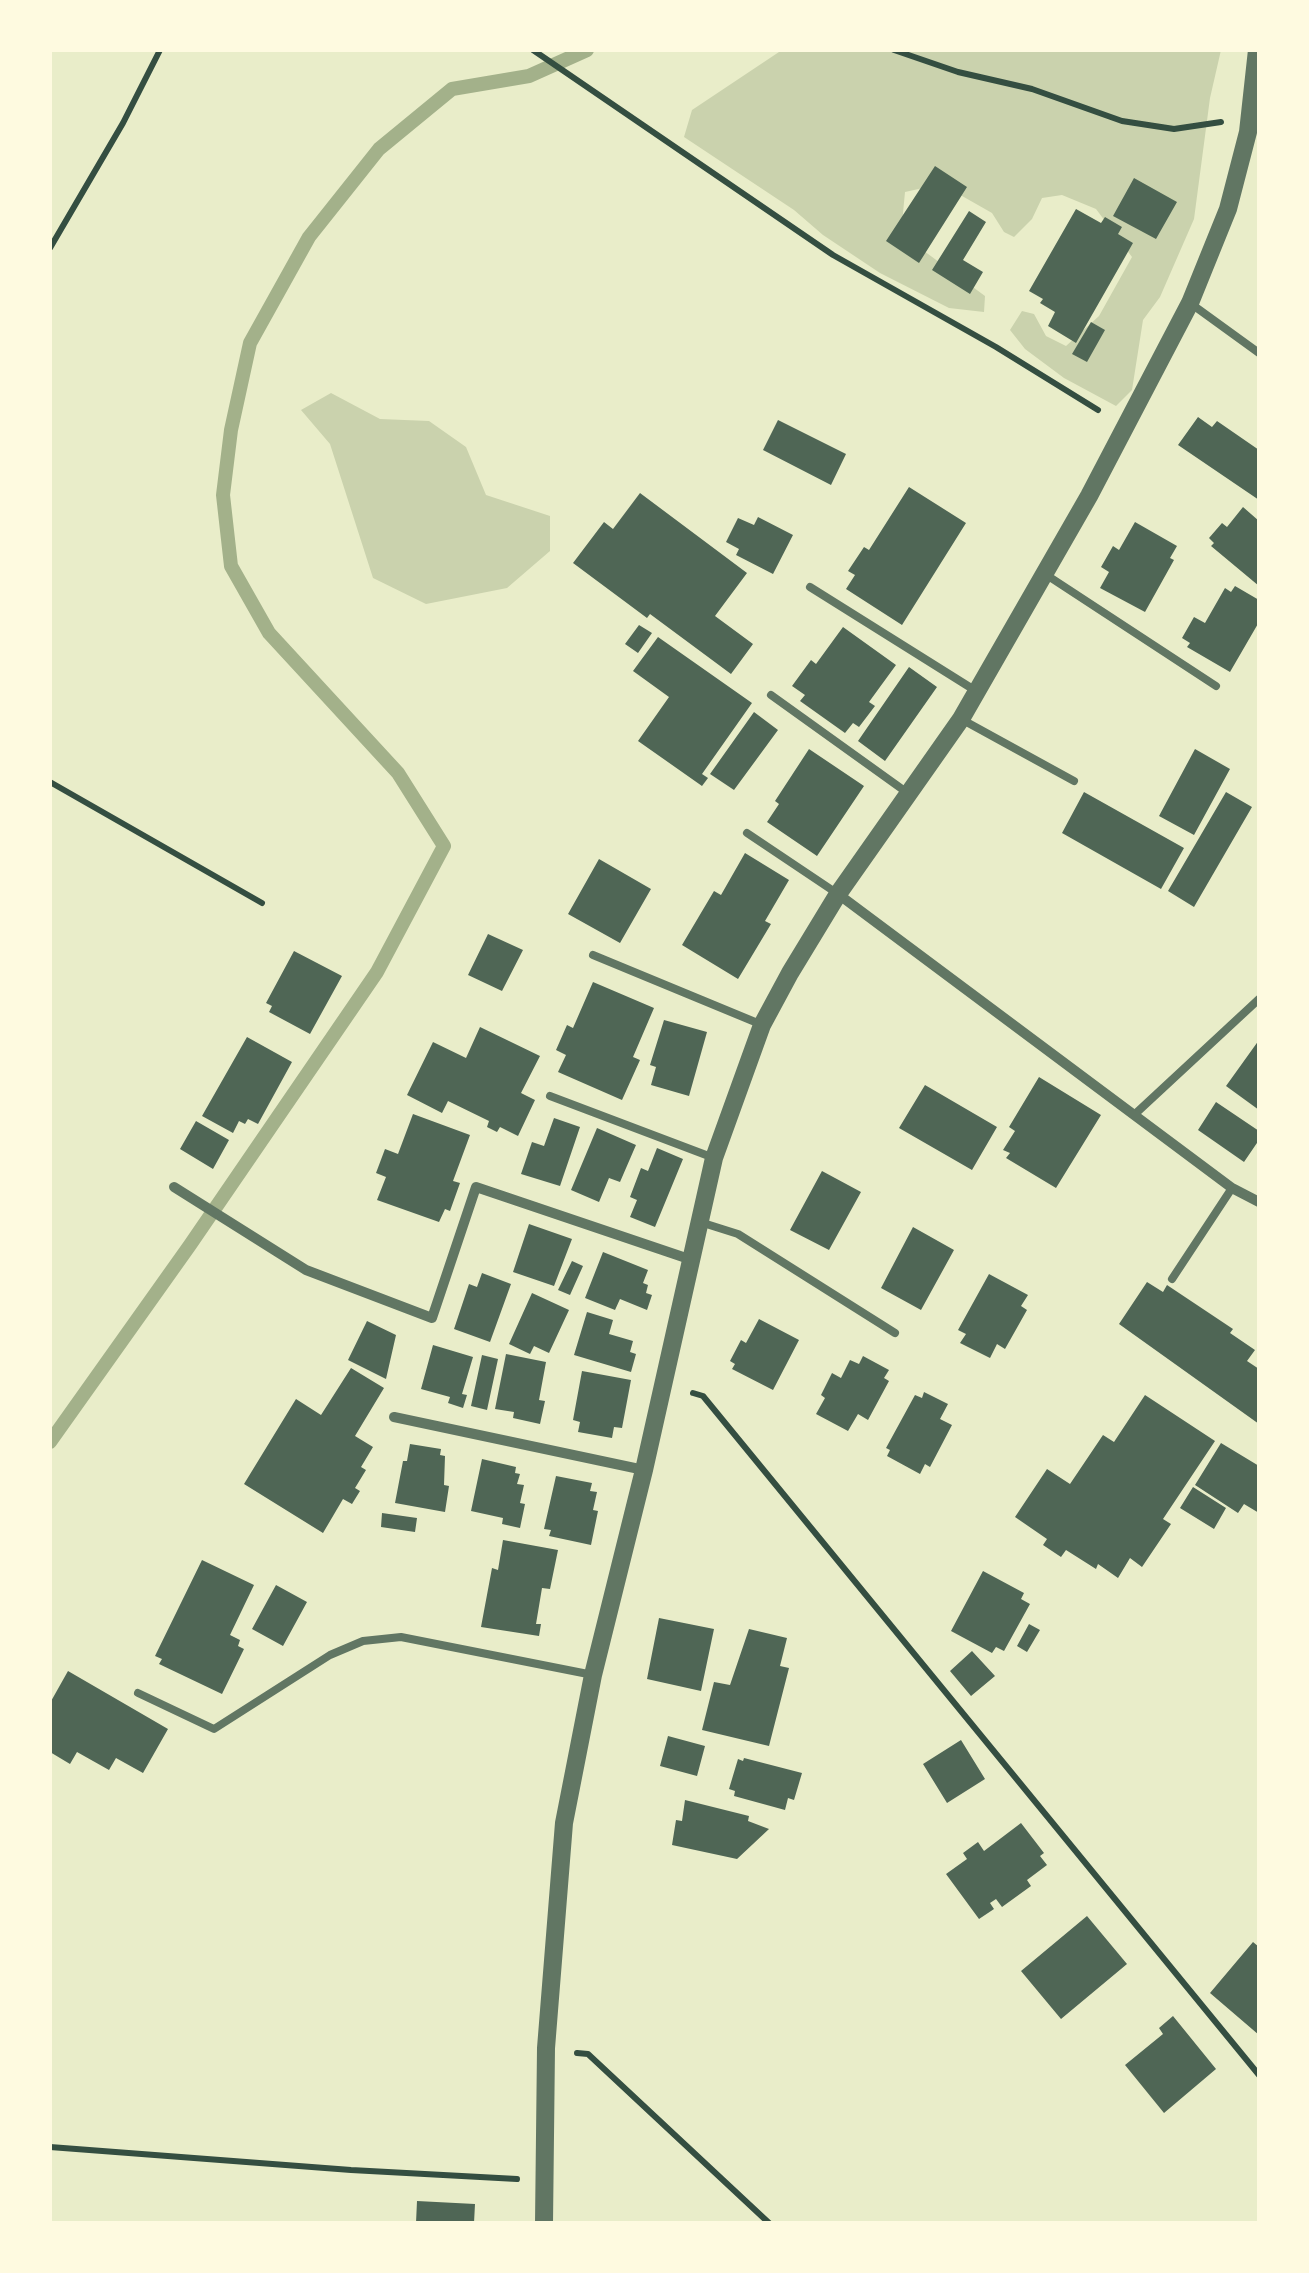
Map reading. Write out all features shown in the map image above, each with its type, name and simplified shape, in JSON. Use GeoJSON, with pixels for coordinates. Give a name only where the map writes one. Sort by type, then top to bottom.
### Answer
{"type":"FeatureCollection","features":[{"type":"Feature","properties":{"kind":"street"},"geometry":{"type":"LineString","coordinates":[[544,2223],[546,2048],[564,1824],[594,1675],[714,1158],[762,1025],[838,894],[961,718],[1045,574],[1190,304],[1228,209],[1250,118],[1257,50]]}},
{"type":"Feature","properties":{"kind":"street"},"geometry":{"type":"LineString","coordinates":[[838,894],[1232,1188],[1259,1202]]}},
{"type":"Feature","properties":{"kind":"street"},"geometry":{"type":"LineString","coordinates":[[174,1187],[306,1270],[432,1318],[476,1187],[688,1259]]}},
{"type":"Feature","properties":{"kind":"street"},"geometry":{"type":"LineString","coordinates":[[394,1417],[644,1470]]}},
{"type":"Feature","properties":{"kind":"lane"},"geometry":{"type":"LineString","coordinates":[[1190,304],[1259,353]]}},
{"type":"Feature","properties":{"kind":"lane"},"geometry":{"type":"LineString","coordinates":[[1045,574],[1216,686]]}},
{"type":"Feature","properties":{"kind":"lane"},"geometry":{"type":"LineString","coordinates":[[810,587],[977,691]]}},
{"type":"Feature","properties":{"kind":"lane"},"geometry":{"type":"LineString","coordinates":[[770,695],[909,794]]}},
{"type":"Feature","properties":{"kind":"lane"},"geometry":{"type":"LineString","coordinates":[[961,718],[1074,782]]}},
{"type":"Feature","properties":{"kind":"lane"},"geometry":{"type":"LineString","coordinates":[[746,833],[838,894]]}},
{"type":"Feature","properties":{"kind":"lane"},"geometry":{"type":"LineString","coordinates":[[593,955],[762,1025]]}},
{"type":"Feature","properties":{"kind":"lane"},"geometry":{"type":"LineString","coordinates":[[1134,1115],[1259,999]]}},
{"type":"Feature","properties":{"kind":"lane"},"geometry":{"type":"LineString","coordinates":[[550,1096],[714,1158]]}},
{"type":"Feature","properties":{"kind":"lane"},"geometry":{"type":"LineString","coordinates":[[1172,1279],[1232,1188]]}},
{"type":"Feature","properties":{"kind":"lane"},"geometry":{"type":"LineString","coordinates":[[699,1221],[738,1234],[895,1333]]}},
{"type":"Feature","properties":{"kind":"lane"},"geometry":{"type":"LineString","coordinates":[[138,1692],[214,1730],[330,1655],[363,1640],[401,1637],[594,1675]]}},
{"type":"Feature","properties":{"kind":"path"},"geometry":{"type":"LineString","coordinates":[[50,248],[123,123],[160,50]]}},
{"type":"Feature","properties":{"kind":"path"},"geometry":{"type":"LineString","coordinates":[[533,50],[833,255],[1125,426]]}},
{"type":"Feature","properties":{"kind":"path"},"geometry":{"type":"LineString","coordinates":[[894,50],[958,72],[1032,89],[1122,122],[1174,129],[1250,118]]}},
{"type":"Feature","properties":{"kind":"path"},"geometry":{"type":"LineString","coordinates":[[50,782],[262,903]]}},
{"type":"Feature","properties":{"kind":"path"},"geometry":{"type":"LineString","coordinates":[[662,1384],[703,1396],[1259,2075]]}},
{"type":"Feature","properties":{"kind":"path"},"geometry":{"type":"LineString","coordinates":[[546,2048],[588,2054],[770,2223]]}},
{"type":"Feature","properties":{"kind":"path"},"geometry":{"type":"LineString","coordinates":[[50,2147],[544,2180]]}},
{"type":"Feature","properties":{"kind":"green space"},"geometry":{"type":"Polygon","coordinates":[[[782,50],[1221,50],[1210,98],[1194,219],[1160,297],[1143,320],[1132,390],[1116,406],[1064,378],[1025,349],[1010,330],[1022,311],[1034,314],[1046,336],[1066,346],[1099,316],[1132,257],[1096,209],[1062,195],[1042,198],[1032,219],[1014,237],[1004,232],[992,213],[941,184],[905,192],[901,234],[985,296],[984,312],[949,308],[880,273],[684,137],[692,110],[782,50]]]}},
{"type":"Feature","properties":{"kind":"green space"},"geometry":{"type":"Polygon","coordinates":[[[331,393],[380,419],[429,421],[466,447],[486,495],[550,516],[550,551],[507,588],[426,604],[373,578],[330,444],[301,410],[331,393]]]}},
{"type":"Feature","properties":{"kind":"building"},"geometry":{"type":"Polygon","coordinates":[[[935,166],[967,187],[919,263],[886,241],[935,166]]]}},
{"type":"Feature","properties":{"kind":"building"},"geometry":{"type":"Polygon","coordinates":[[[1134,178],[1177,202],[1156,239],[1113,216],[1134,178]]]}},
{"type":"Feature","properties":{"kind":"building"},"geometry":{"type":"Polygon","coordinates":[[[1076,209],[1101,223],[1105,217],[1122,227],[1118,234],[1133,243],[1076,343],[1048,326],[1055,312],[1029,291],[1076,209]]]}},
{"type":"Feature","properties":{"kind":"building"},"geometry":{"type":"Polygon","coordinates":[[[969,211],[986,222],[963,260],[983,272],[970,294],[932,270],[969,211]]]}},
{"type":"Feature","properties":{"kind":"building"},"geometry":{"type":"Polygon","coordinates":[[[1091,322],[1105,330],[1087,362],[1072,354],[1091,322]]]}},
{"type":"Feature","properties":{"kind":"building"},"geometry":{"type":"Polygon","coordinates":[[[1198,417],[1212,427],[1217,421],[1259,450],[1259,500],[1178,445],[1198,417]]]}},
{"type":"Feature","properties":{"kind":"building"},"geometry":{"type":"Polygon","coordinates":[[[778,420],[846,454],[831,485],[763,450],[778,420]]]}},
{"type":"Feature","properties":{"kind":"building"},"geometry":{"type":"Polygon","coordinates":[[[909,487],[966,523],[902,625],[846,589],[855,575],[848,571],[864,547],[869,550],[909,487]]]}},
{"type":"Feature","properties":{"kind":"building"},"geometry":{"type":"Polygon","coordinates":[[[640,493],[747,573],[715,616],[753,644],[731,674],[573,563],[604,522],[613,529],[640,493]]]}},
{"type":"Feature","properties":{"kind":"building"},"geometry":{"type":"Polygon","coordinates":[[[1243,507],[1259,521],[1259,586],[1211,546],[1214,543],[1209,538],[1222,523],[1227,527],[1243,507]]]}},
{"type":"Feature","properties":{"kind":"building"},"geometry":{"type":"Polygon","coordinates":[[[758,517],[793,535],[773,574],[736,555],[739,549],[726,542],[738,518],[754,525],[758,517]]]}},
{"type":"Feature","properties":{"kind":"building"},"geometry":{"type":"Polygon","coordinates":[[[1135,522],[1177,546],[1170,558],[1174,560],[1145,612],[1100,588],[1109,572],[1101,567],[1113,546],[1119,550],[1135,522]]]}},
{"type":"Feature","properties":{"kind":"building"},"geometry":{"type":"Polygon","coordinates":[[[1235,586],[1259,600],[1259,622],[1230,672],[1187,647],[1190,643],[1182,638],[1194,617],[1205,623],[1225,588],[1231,592],[1235,586]]]}},
{"type":"Feature","properties":{"kind":"building"},"geometry":{"type":"Polygon","coordinates":[[[639,625],[652,633],[638,653],[625,644],[639,625]]]}},
{"type":"Feature","properties":{"kind":"building"},"geometry":{"type":"Polygon","coordinates":[[[843,627],[896,665],[869,702],[875,706],[859,727],[853,723],[845,733],[800,701],[805,695],[792,686],[811,660],[816,664],[843,627]]]}},
{"type":"Feature","properties":{"kind":"building"},"geometry":{"type":"Polygon","coordinates":[[[658,637],[752,703],[702,774],[708,778],[702,786],[638,741],[669,697],[633,671],[658,637]]]}},
{"type":"Feature","properties":{"kind":"building"},"geometry":{"type":"Polygon","coordinates":[[[909,667],[937,687],[885,761],[858,741],[909,667]]]}},
{"type":"Feature","properties":{"kind":"building"},"geometry":{"type":"Polygon","coordinates":[[[754,712],[778,730],[734,790],[710,774],[754,712]]]}},
{"type":"Feature","properties":{"kind":"building"},"geometry":{"type":"Polygon","coordinates":[[[809,749],[864,786],[817,856],[767,822],[779,804],[775,801],[809,749]]]}},
{"type":"Feature","properties":{"kind":"building"},"geometry":{"type":"Polygon","coordinates":[[[1195,749],[1230,769],[1194,835],[1159,816],[1195,749]]]}},
{"type":"Feature","properties":{"kind":"building"},"geometry":{"type":"Polygon","coordinates":[[[1084,792],[1184,848],[1161,889],[1062,833],[1084,792]]]}},
{"type":"Feature","properties":{"kind":"building"},"geometry":{"type":"Polygon","coordinates":[[[1226,792],[1252,807],[1194,907],[1168,891],[1226,792]]]}},
{"type":"Feature","properties":{"kind":"building"},"geometry":{"type":"Polygon","coordinates":[[[745,853],[789,880],[765,921],[771,924],[738,979],[682,945],[714,891],[721,895],[745,853]]]}},
{"type":"Feature","properties":{"kind":"building"},"geometry":{"type":"Polygon","coordinates":[[[599,859],[651,889],[620,943],[568,914],[599,859]]]}},
{"type":"Feature","properties":{"kind":"building"},"geometry":{"type":"Polygon","coordinates":[[[488,934],[523,950],[502,991],[468,975],[488,934]]]}},
{"type":"Feature","properties":{"kind":"building"},"geometry":{"type":"Polygon","coordinates":[[[294,951],[342,976],[310,1034],[269,1012],[272,1006],[266,1003],[294,951]]]}},
{"type":"Feature","properties":{"kind":"building"},"geometry":{"type":"Polygon","coordinates":[[[593,982],[654,1008],[633,1057],[640,1060],[622,1100],[558,1072],[566,1055],[556,1050],[567,1025],[573,1028],[593,982]]]}},
{"type":"Feature","properties":{"kind":"building"},"geometry":{"type":"Polygon","coordinates":[[[664,1020],[707,1032],[689,1096],[651,1085],[656,1067],[650,1065],[664,1020]]]}},
{"type":"Feature","properties":{"kind":"building"},"geometry":{"type":"Polygon","coordinates":[[[480,1027],[540,1056],[521,1093],[535,1100],[518,1136],[500,1127],[497,1132],[487,1127],[489,1121],[448,1101],[442,1113],[407,1095],[433,1042],[466,1058],[480,1027]]]}},
{"type":"Feature","properties":{"kind":"building"},"geometry":{"type":"Polygon","coordinates":[[[247,1037],[292,1062],[258,1124],[248,1119],[245,1124],[239,1121],[233,1133],[202,1116],[247,1037]]]}},
{"type":"Feature","properties":{"kind":"building"},"geometry":{"type":"Polygon","coordinates":[[[1259,1040],[1259,1110],[1226,1086],[1259,1040]]]}},
{"type":"Feature","properties":{"kind":"building"},"geometry":{"type":"Polygon","coordinates":[[[1039,1077],[1101,1115],[1056,1188],[1006,1158],[1010,1153],[1003,1150],[1015,1131],[1009,1127],[1039,1077]]]}},
{"type":"Feature","properties":{"kind":"building"},"geometry":{"type":"Polygon","coordinates":[[[925,1085],[997,1127],[972,1170],[899,1128],[925,1085]]]}},
{"type":"Feature","properties":{"kind":"building"},"geometry":{"type":"Polygon","coordinates":[[[1216,1102],[1259,1131],[1259,1140],[1244,1162],[1198,1130],[1216,1102]]]}},
{"type":"Feature","properties":{"kind":"building"},"geometry":{"type":"Polygon","coordinates":[[[413,1114],[470,1135],[453,1181],[460,1183],[450,1211],[445,1209],[439,1222],[377,1200],[386,1177],[376,1173],[385,1149],[398,1154],[413,1114]]]}},
{"type":"Feature","properties":{"kind":"building"},"geometry":{"type":"Polygon","coordinates":[[[554,1118],[580,1127],[560,1186],[521,1174],[532,1142],[544,1146],[554,1118]]]}},
{"type":"Feature","properties":{"kind":"building"},"geometry":{"type":"Polygon","coordinates":[[[196,1121],[229,1140],[213,1169],[180,1149],[196,1121]]]}},
{"type":"Feature","properties":{"kind":"building"},"geometry":{"type":"Polygon","coordinates":[[[597,1128],[636,1145],[620,1182],[609,1178],[599,1202],[571,1190],[597,1128]]]}},
{"type":"Feature","properties":{"kind":"building"},"geometry":{"type":"Polygon","coordinates":[[[657,1148],[683,1159],[655,1227],[630,1217],[637,1200],[630,1197],[641,1168],[648,1171],[657,1148]]]}},
{"type":"Feature","properties":{"kind":"building"},"geometry":{"type":"Polygon","coordinates":[[[822,1171],[861,1192],[829,1250],[790,1230],[822,1171]]]}},
{"type":"Feature","properties":{"kind":"building"},"geometry":{"type":"Polygon","coordinates":[[[529,1224],[572,1239],[554,1286],[513,1272],[529,1224]]]}},
{"type":"Feature","properties":{"kind":"building"},"geometry":{"type":"Polygon","coordinates":[[[913,1227],[954,1250],[921,1310],[881,1288],[913,1227]]]}},
{"type":"Feature","properties":{"kind":"building"},"geometry":{"type":"Polygon","coordinates":[[[603,1252],[648,1270],[643,1283],[648,1285],[646,1293],[652,1295],[647,1310],[620,1299],[615,1310],[585,1298],[603,1252]]]}},
{"type":"Feature","properties":{"kind":"building"},"geometry":{"type":"Polygon","coordinates":[[[572,1261],[583,1266],[570,1295],[558,1290],[572,1261]]]}},
{"type":"Feature","properties":{"kind":"building"},"geometry":{"type":"Polygon","coordinates":[[[482,1273],[511,1284],[490,1342],[454,1329],[469,1284],[477,1287],[482,1273]]]}},
{"type":"Feature","properties":{"kind":"building"},"geometry":{"type":"Polygon","coordinates":[[[989,1274],[1028,1295],[1021,1306],[1027,1310],[1005,1349],[997,1344],[990,1358],[960,1343],[966,1334],[958,1330],[989,1274]]]}},
{"type":"Feature","properties":{"kind":"building"},"geometry":{"type":"Polygon","coordinates":[[[1147,1282],[1163,1292],[1167,1285],[1233,1329],[1230,1333],[1255,1350],[1247,1361],[1259,1369],[1259,1424],[1119,1324],[1147,1282]]]}},
{"type":"Feature","properties":{"kind":"building"},"geometry":{"type":"Polygon","coordinates":[[[532,1293],[569,1310],[549,1353],[534,1346],[530,1354],[509,1344],[532,1293]]]}},
{"type":"Feature","properties":{"kind":"building"},"geometry":{"type":"Polygon","coordinates":[[[587,1312],[613,1320],[609,1334],[633,1341],[630,1352],[636,1354],[631,1372],[574,1355],[587,1312]]]}},
{"type":"Feature","properties":{"kind":"building"},"geometry":{"type":"Polygon","coordinates":[[[759,1319],[799,1340],[773,1390],[732,1369],[735,1364],[730,1361],[759,1319]]]}},
{"type":"Feature","properties":{"kind":"building"},"geometry":{"type":"Polygon","coordinates":[[[367,1321],[396,1335],[386,1379],[348,1360],[367,1321]]]}},
{"type":"Feature","properties":{"kind":"building"},"geometry":{"type":"Polygon","coordinates":[[[433,1345],[473,1357],[462,1394],[467,1395],[463,1408],[448,1403],[450,1397],[421,1389],[433,1345]]]}},
{"type":"Feature","properties":{"kind":"building"},"geometry":{"type":"Polygon","coordinates":[[[506,1354],[546,1362],[539,1400],[545,1401],[540,1424],[513,1418],[514,1412],[495,1409],[506,1354]]]}},
{"type":"Feature","properties":{"kind":"building"},"geometry":{"type":"Polygon","coordinates":[[[482,1355],[498,1359],[487,1410],[471,1406],[482,1355]]]}},
{"type":"Feature","properties":{"kind":"building"},"geometry":{"type":"Polygon","coordinates":[[[863,1356],[889,1370],[884,1378],[889,1381],[868,1420],[858,1414],[848,1431],[816,1414],[832,1373],[841,1378],[850,1360],[859,1364],[863,1356]]]}},
{"type":"Feature","properties":{"kind":"building"},"geometry":{"type":"Polygon","coordinates":[[[351,1368],[384,1388],[355,1436],[373,1447],[361,1467],[366,1470],[355,1488],[360,1491],[352,1504],[343,1499],[323,1533],[244,1484],[296,1399],[321,1415],[351,1368]]]}},
{"type":"Feature","properties":{"kind":"building"},"geometry":{"type":"Polygon","coordinates":[[[582,1371],[631,1380],[622,1428],[614,1427],[612,1438],[578,1432],[580,1422],[573,1420],[582,1371]]]}},
{"type":"Feature","properties":{"kind":"building"},"geometry":{"type":"Polygon","coordinates":[[[924,1392],[948,1404],[940,1419],[952,1425],[930,1467],[925,1464],[920,1474],[887,1456],[890,1450],[886,1448],[915,1395],[922,1398],[924,1392]]]}},
{"type":"Feature","properties":{"kind":"building"},"geometry":{"type":"Polygon","coordinates":[[[1145,1395],[1215,1441],[1163,1519],[1171,1524],[1142,1567],[1130,1558],[1118,1578],[1066,1550],[1061,1557],[1043,1545],[1047,1539],[1015,1517],[1047,1469],[1070,1484],[1103,1435],[1114,1442],[1145,1395]]]}},
{"type":"Feature","properties":{"kind":"building"},"geometry":{"type":"Polygon","coordinates":[[[1221,1443],[1259,1466],[1259,1513],[1244,1504],[1238,1513],[1195,1485],[1221,1443]]]}},
{"type":"Feature","properties":{"kind":"building"},"geometry":{"type":"Polygon","coordinates":[[[410,1444],[441,1449],[440,1455],[445,1456],[444,1485],[449,1486],[445,1512],[395,1503],[410,1444]]]}},
{"type":"Feature","properties":{"kind":"building"},"geometry":{"type":"Polygon","coordinates":[[[482,1459],[516,1467],[515,1473],[520,1474],[517,1484],[524,1485],[520,1503],[525,1504],[520,1528],[502,1524],[503,1518],[471,1511],[482,1459]]]}},
{"type":"Feature","properties":{"kind":"building"},"geometry":{"type":"Polygon","coordinates":[[[556,1476],[592,1483],[590,1491],[597,1492],[593,1510],[598,1511],[591,1545],[549,1536],[551,1530],[544,1529],[556,1476]]]}},
{"type":"Feature","properties":{"kind":"building"},"geometry":{"type":"Polygon","coordinates":[[[1193,1487],[1226,1508],[1214,1529],[1180,1508],[1193,1487]]]}},
{"type":"Feature","properties":{"kind":"building"},"geometry":{"type":"Polygon","coordinates":[[[382,1513],[417,1518],[415,1532],[381,1527],[382,1513]]]}},
{"type":"Feature","properties":{"kind":"building"},"geometry":{"type":"Polygon","coordinates":[[[503,1540],[558,1550],[550,1589],[542,1588],[536,1624],[541,1624],[539,1636],[481,1627],[492,1568],[498,1570],[503,1540]]]}},
{"type":"Feature","properties":{"kind":"building"},"geometry":{"type":"Polygon","coordinates":[[[202,1560],[254,1585],[230,1635],[240,1640],[238,1646],[244,1649],[222,1694],[159,1664],[162,1659],[155,1656],[202,1560]]]}},
{"type":"Feature","properties":{"kind":"building"},"geometry":{"type":"Polygon","coordinates":[[[983,1571],[1024,1593],[1021,1599],[1030,1604],[1004,1651],[996,1647],[992,1653],[951,1631],[983,1571]]]}},
{"type":"Feature","properties":{"kind":"building"},"geometry":{"type":"Polygon","coordinates":[[[276,1585],[307,1602],[283,1646],[252,1629],[276,1585]]]}},
{"type":"Feature","properties":{"kind":"building"},"geometry":{"type":"Polygon","coordinates":[[[659,1618],[714,1629],[701,1691],[647,1679],[659,1618]]]}},
{"type":"Feature","properties":{"kind":"building"},"geometry":{"type":"Polygon","coordinates":[[[1029,1624],[1040,1630],[1027,1652],[1017,1646],[1029,1624]]]}},
{"type":"Feature","properties":{"kind":"building"},"geometry":{"type":"Polygon","coordinates":[[[749,1629],[787,1638],[780,1666],[789,1668],[769,1746],[702,1730],[714,1682],[730,1685],[749,1629]]]}},
{"type":"Feature","properties":{"kind":"building"},"geometry":{"type":"Polygon","coordinates":[[[972,1651],[995,1676],[971,1696],[950,1671],[972,1651]]]}},
{"type":"Feature","properties":{"kind":"building"},"geometry":{"type":"Polygon","coordinates":[[[68,1671],[168,1729],[143,1773],[116,1758],[109,1770],[77,1752],[70,1764],[50,1752],[50,1703],[68,1671]]]}},
{"type":"Feature","properties":{"kind":"building"},"geometry":{"type":"Polygon","coordinates":[[[668,1736],[705,1746],[697,1776],[660,1766],[668,1736]]]}},
{"type":"Feature","properties":{"kind":"building"},"geometry":{"type":"Polygon","coordinates":[[[961,1740],[985,1779],[947,1803],[923,1764],[961,1740]]]}},
{"type":"Feature","properties":{"kind":"building"},"geometry":{"type":"Polygon","coordinates":[[[738,1759],[802,1773],[794,1800],[788,1798],[785,1810],[734,1796],[735,1791],[729,1789],[738,1759]]]}},
{"type":"Feature","properties":{"kind":"building"},"geometry":{"type":"Polygon","coordinates":[[[685,1800],[749,1816],[748,1821],[769,1829],[737,1859],[672,1845],[676,1820],[682,1821],[685,1800]]]}},
{"type":"Feature","properties":{"kind":"building"},"geometry":{"type":"Polygon","coordinates":[[[1021,1823],[1044,1853],[1040,1856],[1047,1865],[1027,1880],[1031,1886],[1002,1907],[996,1899],[990,1903],[994,1909],[979,1919],[946,1874],[967,1859],[963,1853],[978,1842],[984,1851],[1021,1823]]]}},
{"type":"Feature","properties":{"kind":"building"},"geometry":{"type":"Polygon","coordinates":[[[1087,1916],[1127,1964],[1061,2019],[1021,1971],[1087,1916]]]}},
{"type":"Feature","properties":{"kind":"building"},"geometry":{"type":"Polygon","coordinates":[[[1253,1942],[1259,1947],[1259,2035],[1210,1993],[1253,1942]]]}},
{"type":"Feature","properties":{"kind":"building"},"geometry":{"type":"Polygon","coordinates":[[[1173,2016],[1216,2069],[1164,2113],[1125,2065],[1163,2034],[1159,2028],[1173,2016]]]}},
{"type":"Feature","properties":{"kind":"building"},"geometry":{"type":"Polygon","coordinates":[[[417,2201],[475,2204],[474,2223],[416,2223],[417,2201]]]}},
{"type":"Feature","properties":{"kind":"waterway"},"geometry":{"type":"LineString","coordinates":[[50,1442],[377,972],[444,846],[398,773],[269,633],[231,566],[223,495],[231,430],[250,343],[309,237],[379,149],[452,89],[529,76],[587,50]]}}]}
